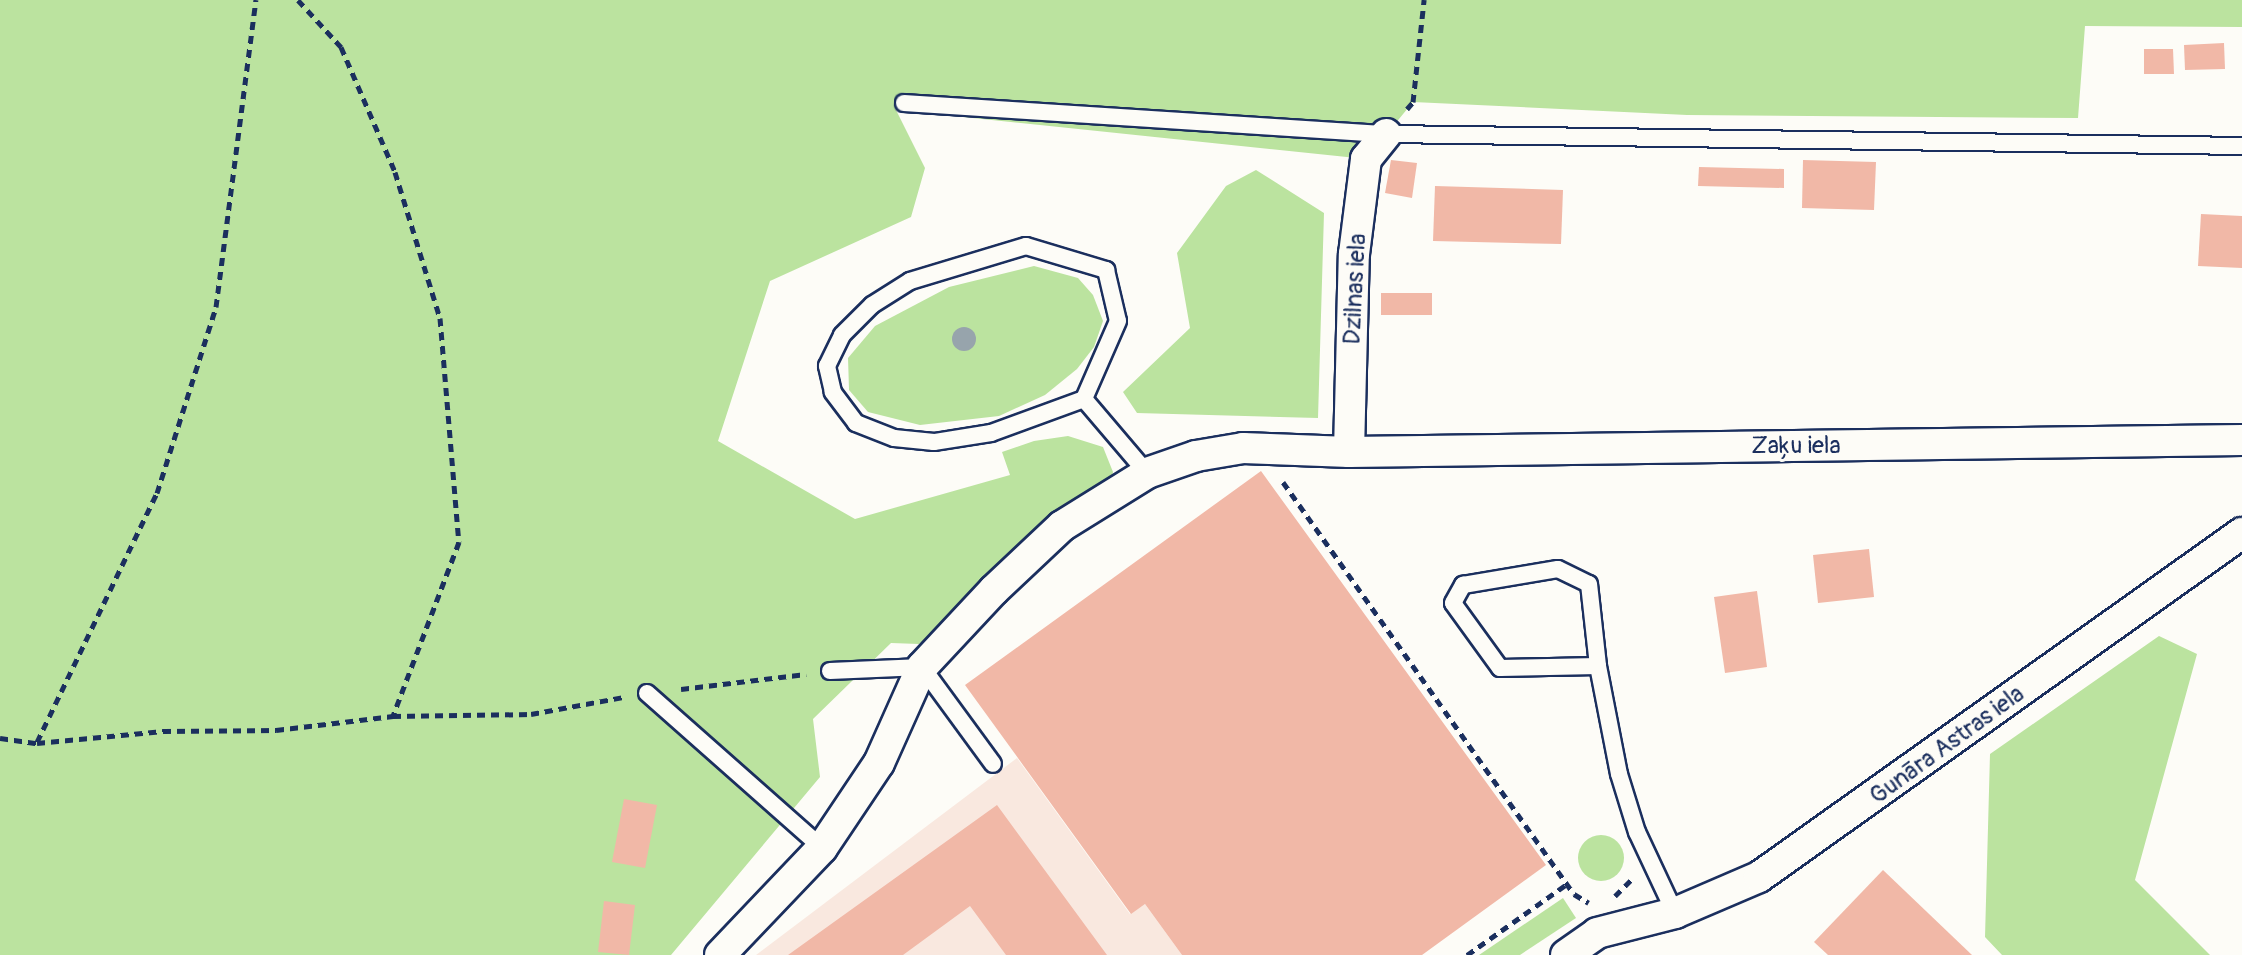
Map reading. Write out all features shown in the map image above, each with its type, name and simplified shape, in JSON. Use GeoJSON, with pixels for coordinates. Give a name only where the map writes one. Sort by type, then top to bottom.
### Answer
{"type":"FeatureCollection","features":[{"type":"Feature","properties":{"kind":"street","name":"Dzilnas iela"},"geometry":{"type":"LineString","coordinates":[[1349,452],[1354,254],[1366,159],[1386,134]]}},
{"type":"Feature","properties":{"kind":"street","name":"Zaķu iela"},"geometry":{"type":"LineString","coordinates":[[922,667],[1062,526],[1147,473],[1196,456],[1243,448],[1349,452],[2242,440]]}},
{"type":"Feature","properties":{"kind":"street","name":"Gunāra Astras iela"},"geometry":{"type":"LineString","coordinates":[[1566,955],[1597,933],[1675,913],[1759,877],[2242,533]]}},
{"type":"Feature","properties":{"kind":"street"},"geometry":{"type":"LineString","coordinates":[[720,955],[822,848],[879,763],[922,667]]}},
{"type":"Feature","properties":{"kind":"street"},"geometry":{"type":"LineString","coordinates":[[1615,955],[1634,923]]}},
{"type":"Feature","properties":{"kind":"lane"},"geometry":{"type":"LineString","coordinates":[[904,103],[1386,134],[2242,146]]}},
{"type":"Feature","properties":{"kind":"lane"},"geometry":{"type":"LineString","coordinates":[[1026,246],[1071,255],[1106,270],[1118,321],[1084,399],[991,433],[934,442],[894,438],[856,423],[833,392],[827,366],[842,335],[872,305],[910,281],[1026,246]]}},
{"type":"Feature","properties":{"kind":"lane"},"geometry":{"type":"LineString","coordinates":[[1084,399],[1147,473]]}},
{"type":"Feature","properties":{"kind":"lane"},"geometry":{"type":"LineString","coordinates":[[1598,666],[1500,668],[1453,603],[1463,585],[1558,569],[1589,584],[1598,666],[1619,774],[1637,832],[1675,913]]}},
{"type":"Feature","properties":{"kind":"lane"},"geometry":{"type":"LineString","coordinates":[[830,671],[922,667],[993,764]]}},
{"type":"Feature","properties":{"kind":"lane"},"geometry":{"type":"LineString","coordinates":[[647,693],[822,848]]}},
{"type":"Feature","properties":{"kind":"path"},"geometry":{"type":"LineString","coordinates":[[37,743],[157,493],[216,307],[256,0]]}},
{"type":"Feature","properties":{"kind":"path"},"geometry":{"type":"LineString","coordinates":[[298,0],[341,47],[395,172],[440,318],[459,542],[393,716]]}},
{"type":"Feature","properties":{"kind":"path"},"geometry":{"type":"LineString","coordinates":[[1386,134],[1413,102],[1424,0]]}},
{"type":"Feature","properties":{"kind":"path"},"geometry":{"type":"LineString","coordinates":[[1307,511],[1574,894],[1600,910]]}},
{"type":"Feature","properties":{"kind":"path"},"geometry":{"type":"LineString","coordinates":[[0,738],[37,743],[163,731],[276,730],[393,716],[531,714],[647,693],[830,671]]}},
{"type":"Feature","properties":{"kind":"path"},"geometry":{"type":"LineString","coordinates":[[1467,955],[1567,883]]}},
{"type":"Feature","properties":{"kind":"shaded area"},"geometry":{"type":"Polygon","coordinates":[[[1017,758],[1130,914],[1145,904],[1182,955],[756,955],[1017,758]]]}},
{"type":"Feature","properties":{"kind":"green space"},"geometry":{"type":"Polygon","coordinates":[[[0,0],[2242,0],[2242,27],[2085,26],[2078,118],[1687,115],[1413,102],[1366,159],[896,110],[925,168],[911,217],[770,281],[718,441],[855,519],[1010,475],[1002,452],[1034,441],[1068,436],[1103,447],[1113,472],[1110,484],[919,644],[891,643],[813,719],[820,777],[671,955],[0,955],[0,0]]]}},
{"type":"Feature","properties":{"kind":"green space"},"geometry":{"type":"Polygon","coordinates":[[[1256,170],[1324,213],[1318,418],[1137,413],[1123,392],[1190,328],[1177,253],[1226,186],[1256,170]]]}},
{"type":"Feature","properties":{"kind":"green space"},"geometry":{"type":"Polygon","coordinates":[[[1034,266],[1078,278],[1093,295],[1103,321],[1094,347],[1077,369],[1045,395],[999,416],[920,425],[868,412],[849,390],[848,358],[875,326],[949,287],[1034,266]]]}},
{"type":"Feature","properties":{"kind":"green space"},"geometry":{"type":"Polygon","coordinates":[[[2159,636],[2197,654],[2135,880],[2210,955],[2002,955],[1985,937],[1990,754],[2159,636]]]}},
{"type":"Feature","properties":{"kind":"green space"},"geometry":{"type":"Polygon","coordinates":[[[1601,835],[1617,842],[1624,858],[1617,874],[1601,881],[1585,874],[1578,858],[1585,842],[1601,835]]]}},
{"type":"Feature","properties":{"kind":"green space"},"geometry":{"type":"Polygon","coordinates":[[[1563,898],[1576,918],[1520,955],[1479,955],[1563,898]]]}},
{"type":"Feature","properties":{"kind":"building"},"geometry":{"type":"Polygon","coordinates":[[[2224,43],[2225,69],[2185,70],[2184,45],[2224,43]]]}},
{"type":"Feature","properties":{"kind":"building"},"geometry":{"type":"Polygon","coordinates":[[[2144,49],[2173,49],[2174,74],[2144,74],[2144,49]]]}},
{"type":"Feature","properties":{"kind":"building"},"geometry":{"type":"Polygon","coordinates":[[[1391,160],[1417,163],[1412,198],[1385,193],[1391,160]]]}},
{"type":"Feature","properties":{"kind":"building"},"geometry":{"type":"Polygon","coordinates":[[[1803,160],[1876,162],[1874,210],[1802,208],[1803,160]]]}},
{"type":"Feature","properties":{"kind":"building"},"geometry":{"type":"Polygon","coordinates":[[[1699,167],[1784,169],[1784,188],[1698,186],[1699,167]]]}},
{"type":"Feature","properties":{"kind":"building"},"geometry":{"type":"Polygon","coordinates":[[[1435,186],[1563,190],[1561,244],[1433,241],[1435,186]]]}},
{"type":"Feature","properties":{"kind":"building"},"geometry":{"type":"Polygon","coordinates":[[[2201,214],[2242,216],[2242,268],[2198,266],[2201,214]]]}},
{"type":"Feature","properties":{"kind":"building"},"geometry":{"type":"Polygon","coordinates":[[[1381,293],[1432,293],[1432,315],[1381,315],[1381,293]]]}},
{"type":"Feature","properties":{"kind":"building"},"geometry":{"type":"Polygon","coordinates":[[[1261,471],[1546,865],[1422,955],[1182,955],[1145,904],[1131,914],[965,685],[1261,471]]]}},
{"type":"Feature","properties":{"kind":"building"},"geometry":{"type":"Polygon","coordinates":[[[1869,549],[1874,597],[1818,603],[1813,555],[1869,549]]]}},
{"type":"Feature","properties":{"kind":"building"},"geometry":{"type":"Polygon","coordinates":[[[1757,591],[1767,667],[1725,673],[1714,597],[1757,591]]]}},
{"type":"Feature","properties":{"kind":"building"},"geometry":{"type":"Polygon","coordinates":[[[624,799],[657,805],[645,868],[612,862],[624,799]]]}},
{"type":"Feature","properties":{"kind":"building"},"geometry":{"type":"Polygon","coordinates":[[[997,805],[1107,955],[1006,955],[970,906],[903,955],[788,955],[997,805]]]}},
{"type":"Feature","properties":{"kind":"building"},"geometry":{"type":"Polygon","coordinates":[[[1883,870],[1972,955],[1828,955],[1814,942],[1883,870]]]}},
{"type":"Feature","properties":{"kind":"building"},"geometry":{"type":"Polygon","coordinates":[[[604,901],[635,905],[629,955],[598,952],[604,901]]]}}]}
